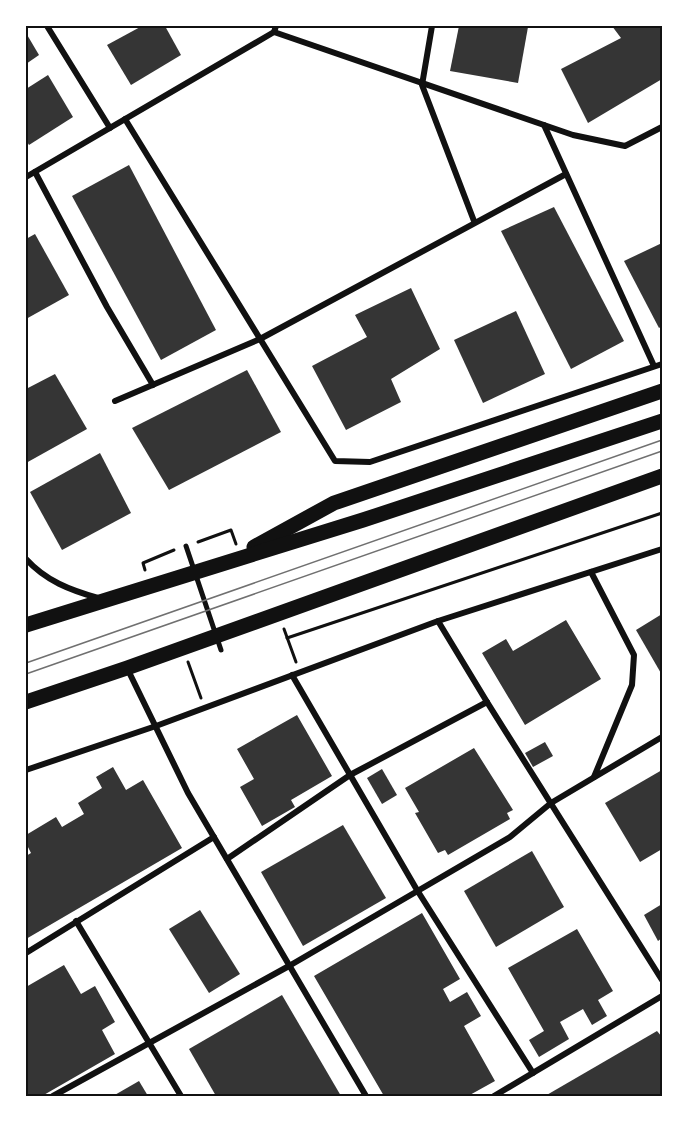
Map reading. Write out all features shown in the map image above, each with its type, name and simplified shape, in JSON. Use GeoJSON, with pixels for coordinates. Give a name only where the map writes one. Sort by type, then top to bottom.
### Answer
{"type":"FeatureCollection","features":[{"type":"Feature","properties":{"kind":"main road"},"geometry":{"type":"LineString","coordinates":[[226,562],[334,502],[663,391]]}},
{"type":"Feature","properties":{"kind":"main road"},"geometry":{"type":"LineString","coordinates":[[26,625],[663,421]]}},
{"type":"Feature","properties":{"kind":"main road"},"geometry":{"type":"LineString","coordinates":[[26,702],[663,476]]}},
{"type":"Feature","properties":{"kind":"street"},"geometry":{"type":"LineString","coordinates":[[47,26],[110,128]]}},
{"type":"Feature","properties":{"kind":"street"},"geometry":{"type":"LineString","coordinates":[[432,26],[422,85],[474,221]]}},
{"type":"Feature","properties":{"kind":"street"},"geometry":{"type":"LineString","coordinates":[[26,177],[275,28],[422,85],[573,135],[625,146],[663,127]]}},
{"type":"Feature","properties":{"kind":"street"},"geometry":{"type":"LineString","coordinates":[[125,119],[335,461],[370,462],[663,364]]}},
{"type":"Feature","properties":{"kind":"street"},"geometry":{"type":"LineString","coordinates":[[544,125],[654,366]]}},
{"type":"Feature","properties":{"kind":"street"},"geometry":{"type":"LineString","coordinates":[[35,172],[107,307],[153,385]]}},
{"type":"Feature","properties":{"kind":"street"},"geometry":{"type":"LineString","coordinates":[[115,401],[260,339],[474,221],[566,174]]}},
{"type":"Feature","properties":{"kind":"street"},"geometry":{"type":"LineString","coordinates":[[186,546],[221,650]]}},
{"type":"Feature","properties":{"kind":"street"},"geometry":{"type":"LineString","coordinates":[[26,770],[156,726],[438,621],[663,549]]}},
{"type":"Feature","properties":{"kind":"street"},"geometry":{"type":"LineString","coordinates":[[26,559],[37,572],[66,589],[104,600]]}},
{"type":"Feature","properties":{"kind":"street"},"geometry":{"type":"LineString","coordinates":[[591,572],[634,655],[632,685],[594,777]]}},
{"type":"Feature","properties":{"kind":"street"},"geometry":{"type":"LineString","coordinates":[[438,621],[486,702],[663,980]]}},
{"type":"Feature","properties":{"kind":"street"},"geometry":{"type":"LineString","coordinates":[[127,668],[188,793],[366,1096]]}},
{"type":"Feature","properties":{"kind":"street"},"geometry":{"type":"LineString","coordinates":[[292,675],[417,890],[533,1073]]}},
{"type":"Feature","properties":{"kind":"street"},"geometry":{"type":"LineString","coordinates":[[227,859],[350,776],[486,702]]}},
{"type":"Feature","properties":{"kind":"street"},"geometry":{"type":"LineString","coordinates":[[52,1096],[289,966],[510,837],[550,803],[663,737]]}},
{"type":"Feature","properties":{"kind":"street"},"geometry":{"type":"LineString","coordinates":[[26,953],[214,837]]}},
{"type":"Feature","properties":{"kind":"street"},"geometry":{"type":"LineString","coordinates":[[76,921],[181,1096]]}},
{"type":"Feature","properties":{"kind":"street"},"geometry":{"type":"LineString","coordinates":[[494,1096],[663,996]]}},
{"type":"Feature","properties":{"kind":"path"},"geometry":{"type":"LineString","coordinates":[[287,638],[663,513]]}},
{"type":"Feature","properties":{"kind":"path"},"geometry":{"type":"LineString","coordinates":[[284,629],[299,673]]}},
{"type":"Feature","properties":{"kind":"path"},"geometry":{"type":"LineString","coordinates":[[188,661],[205,708]]}},
{"type":"Feature","properties":{"kind":"building"},"geometry":{"type":"Polygon","coordinates":[[[142,26],[165,26],[181,55],[131,85],[107,45],[142,26]]]}},
{"type":"Feature","properties":{"kind":"building"},"geometry":{"type":"Polygon","coordinates":[[[459,26],[528,27],[518,83],[450,71],[459,26]]]}},
{"type":"Feature","properties":{"kind":"building"},"geometry":{"type":"Polygon","coordinates":[[[612,26],[662,26],[662,79],[588,123],[561,69],[621,38],[612,26]]]}},
{"type":"Feature","properties":{"kind":"building"},"geometry":{"type":"Polygon","coordinates":[[[26,33],[39,55],[26,64],[26,33]]]}},
{"type":"Feature","properties":{"kind":"building"},"geometry":{"type":"Polygon","coordinates":[[[48,75],[73,117],[29,145],[26,140],[26,89],[48,75]]]}},
{"type":"Feature","properties":{"kind":"building"},"geometry":{"type":"Polygon","coordinates":[[[129,165],[216,330],[161,360],[72,196],[129,165]]]}},
{"type":"Feature","properties":{"kind":"building"},"geometry":{"type":"Polygon","coordinates":[[[554,207],[624,341],[571,369],[501,231],[554,207]]]}},
{"type":"Feature","properties":{"kind":"building"},"geometry":{"type":"Polygon","coordinates":[[[35,234],[69,295],[26,319],[26,239],[35,234]]]}},
{"type":"Feature","properties":{"kind":"building"},"geometry":{"type":"Polygon","coordinates":[[[662,243],[662,326],[659,328],[624,261],[662,243]]]}},
{"type":"Feature","properties":{"kind":"building"},"geometry":{"type":"Polygon","coordinates":[[[411,288],[440,349],[391,379],[401,402],[346,430],[312,366],[367,337],[355,315],[411,288]]]}},
{"type":"Feature","properties":{"kind":"building"},"geometry":{"type":"Polygon","coordinates":[[[516,311],[545,374],[483,403],[454,340],[516,311]]]}},
{"type":"Feature","properties":{"kind":"building"},"geometry":{"type":"Polygon","coordinates":[[[247,370],[281,432],[169,490],[132,428],[247,370]]]}},
{"type":"Feature","properties":{"kind":"building"},"geometry":{"type":"Polygon","coordinates":[[[55,374],[87,429],[26,463],[26,389],[55,374]]]}},
{"type":"Feature","properties":{"kind":"building"},"geometry":{"type":"Polygon","coordinates":[[[100,453],[131,513],[62,550],[30,492],[100,453]]]}},
{"type":"Feature","properties":{"kind":"building"},"geometry":{"type":"Polygon","coordinates":[[[662,614],[662,675],[636,630],[662,614]]]}},
{"type":"Feature","properties":{"kind":"building"},"geometry":{"type":"Polygon","coordinates":[[[566,620],[601,679],[525,725],[482,653],[506,639],[513,651],[566,620]]]}},
{"type":"Feature","properties":{"kind":"building"},"geometry":{"type":"Polygon","coordinates":[[[297,715],[332,776],[291,800],[295,807],[262,826],[240,787],[254,779],[237,749],[297,715]]]}},
{"type":"Feature","properties":{"kind":"building"},"geometry":{"type":"Polygon","coordinates":[[[545,742],[553,756],[533,767],[525,753],[545,742]]]}},
{"type":"Feature","properties":{"kind":"building"},"geometry":{"type":"Polygon","coordinates":[[[474,748],[513,810],[507,813],[510,819],[448,855],[445,850],[438,853],[415,813],[419,812],[405,788],[474,748]]]}},
{"type":"Feature","properties":{"kind":"building"},"geometry":{"type":"Polygon","coordinates":[[[113,767],[126,790],[143,780],[182,848],[26,939],[26,856],[31,853],[26,843],[26,835],[56,817],[62,827],[84,814],[78,803],[102,788],[96,777],[113,767]]]}},
{"type":"Feature","properties":{"kind":"building"},"geometry":{"type":"Polygon","coordinates":[[[382,769],[397,795],[382,804],[367,778],[382,769]]]}},
{"type":"Feature","properties":{"kind":"building"},"geometry":{"type":"Polygon","coordinates":[[[662,770],[662,849],[640,862],[605,803],[662,770]]]}},
{"type":"Feature","properties":{"kind":"building"},"geometry":{"type":"Polygon","coordinates":[[[343,825],[386,898],[303,946],[261,872],[343,825]]]}},
{"type":"Feature","properties":{"kind":"building"},"geometry":{"type":"Polygon","coordinates":[[[532,851],[564,907],[496,947],[464,891],[532,851]]]}},
{"type":"Feature","properties":{"kind":"building"},"geometry":{"type":"Polygon","coordinates":[[[662,904],[662,938],[658,941],[644,915],[662,904]]]}},
{"type":"Feature","properties":{"kind":"building"},"geometry":{"type":"Polygon","coordinates":[[[200,910],[240,974],[209,993],[169,929],[200,910]]]}},
{"type":"Feature","properties":{"kind":"building"},"geometry":{"type":"Polygon","coordinates":[[[422,913],[460,979],[443,989],[450,1002],[467,992],[481,1016],[464,1026],[495,1081],[468,1096],[384,1096],[314,976],[422,913]]]}},
{"type":"Feature","properties":{"kind":"building"},"geometry":{"type":"Polygon","coordinates":[[[577,929],[613,991],[598,1000],[607,1016],[592,1025],[583,1009],[560,1022],[569,1039],[539,1057],[529,1040],[544,1031],[508,968],[577,929]]]}},
{"type":"Feature","properties":{"kind":"building"},"geometry":{"type":"Polygon","coordinates":[[[64,965],[81,994],[95,986],[115,1022],[102,1030],[115,1054],[42,1096],[26,1096],[26,987],[64,965]]]}},
{"type":"Feature","properties":{"kind":"building"},"geometry":{"type":"Polygon","coordinates":[[[282,995],[341,1096],[216,1096],[189,1049],[282,995]]]}},
{"type":"Feature","properties":{"kind":"building"},"geometry":{"type":"Polygon","coordinates":[[[657,1031],[662,1037],[662,1096],[545,1096],[657,1031]]]}},
{"type":"Feature","properties":{"kind":"building"},"geometry":{"type":"Polygon","coordinates":[[[139,1081],[148,1096],[113,1096],[139,1081]]]}},
{"type":"Feature","properties":{"kind":"tram line"},"geometry":{"type":"LineString","coordinates":[[26,663],[662,440]]}},
{"type":"Feature","properties":{"kind":"tram line"},"geometry":{"type":"LineString","coordinates":[[26,674],[662,451]]}}]}
